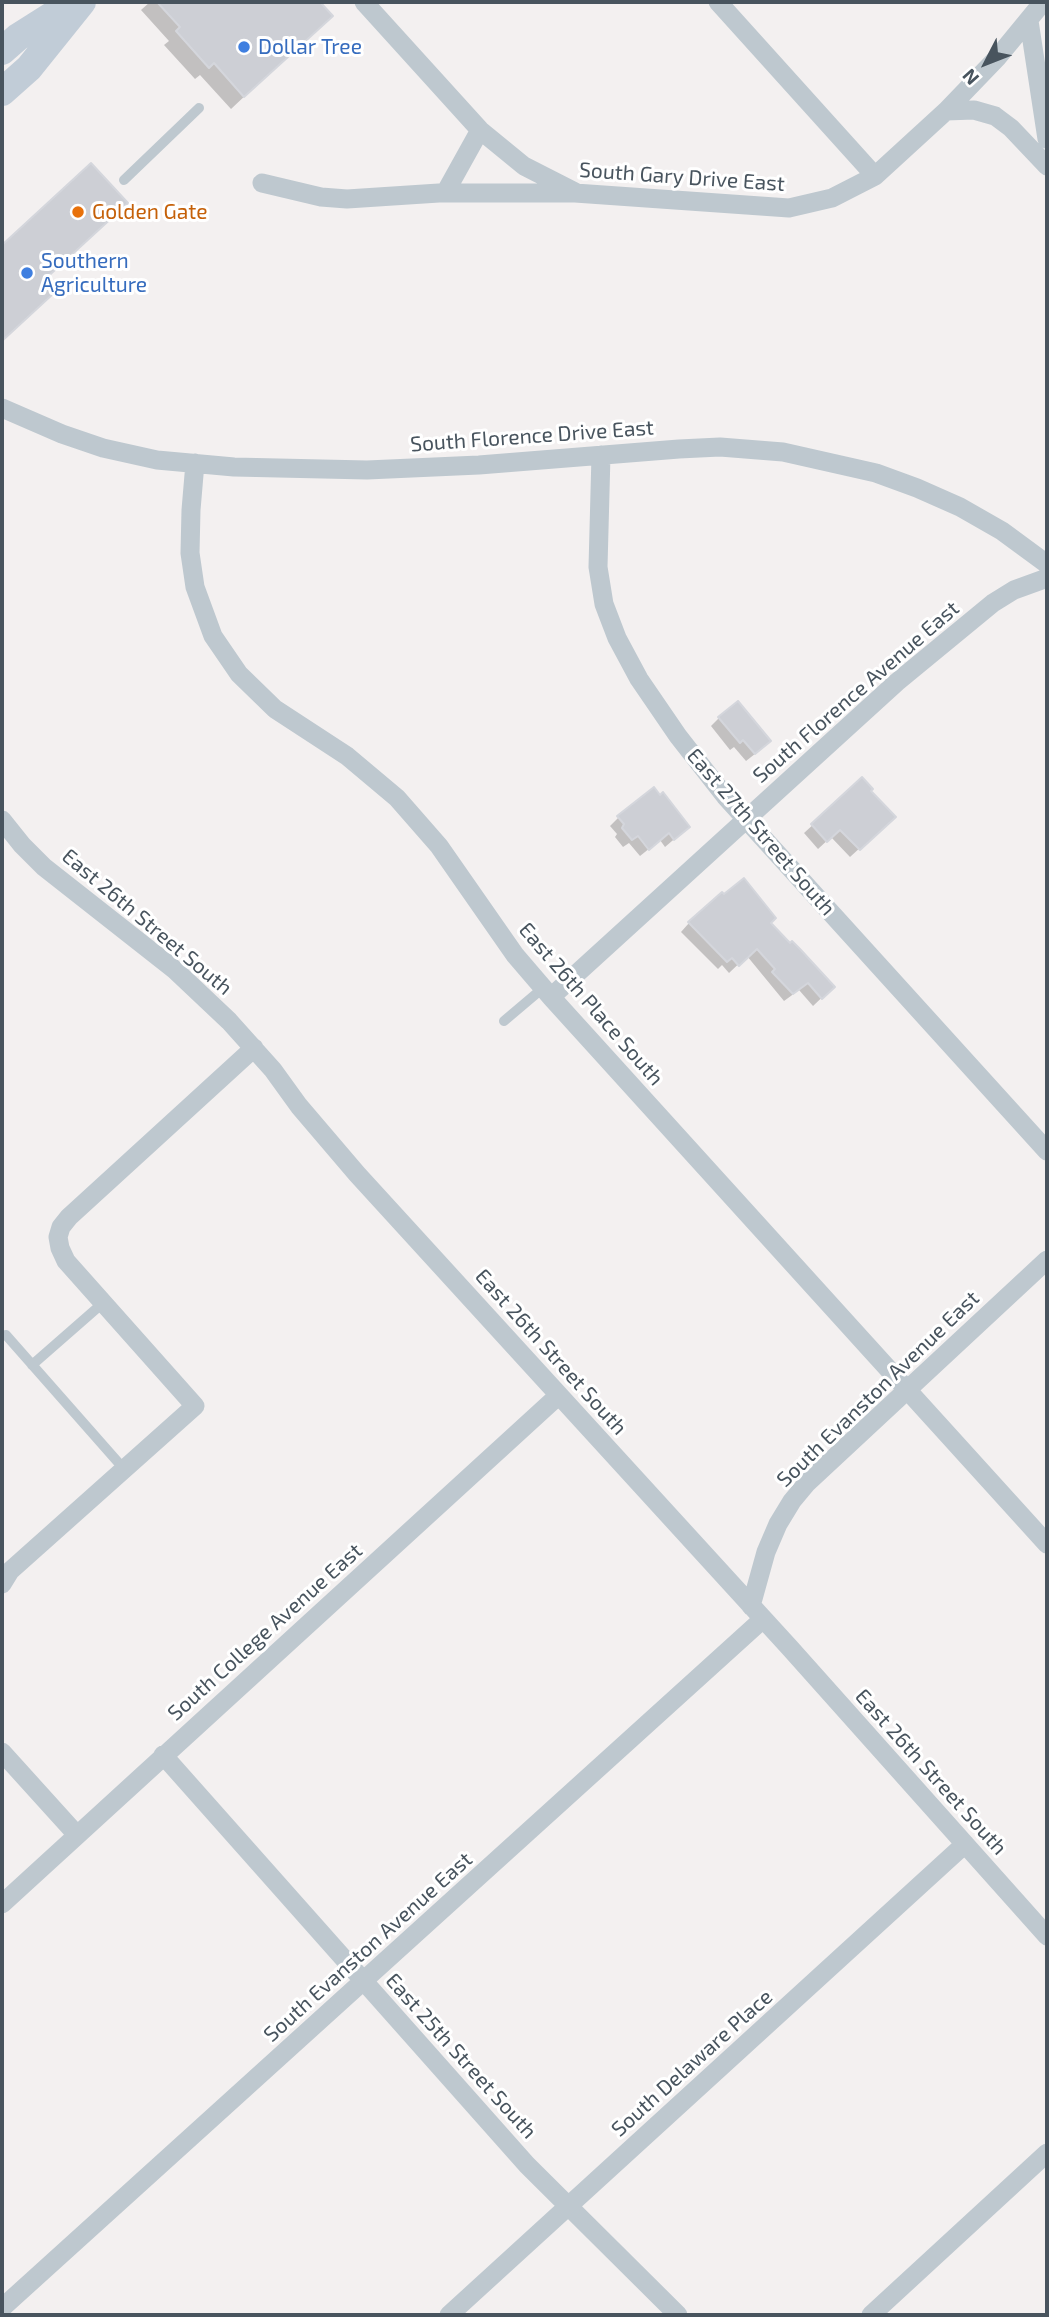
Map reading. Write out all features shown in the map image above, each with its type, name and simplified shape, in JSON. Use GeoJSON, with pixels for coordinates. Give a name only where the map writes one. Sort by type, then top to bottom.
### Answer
{"type":"FeatureCollection","features":[{"type":"Feature","properties":{"kind":"main road"},"geometry":{"type":"LineString","coordinates":[[2,51],[18,37],[74,2]]}},
{"type":"Feature","properties":{"kind":"main road"},"geometry":{"type":"LineString","coordinates":[[6,81],[29,68],[82,2]]}},
{"type":"Feature","properties":{"kind":"street"},"geometry":{"type":"LineString","coordinates":[[364,2],[480,130],[524,166],[575,193]]}},
{"type":"Feature","properties":{"kind":"street"},"geometry":{"type":"LineString","coordinates":[[718,2],[875,176]]}},
{"type":"Feature","properties":{"kind":"street","name":"South Gary Drive East"},"geometry":{"type":"LineString","coordinates":[[262,183],[321,197],[575,193],[789,208],[832,198],[875,176],[946,111],[997,58],[1043,2]]}},
{"type":"Feature","properties":{"kind":"street"},"geometry":{"type":"LineString","coordinates":[[1029,21],[1047,139]]}},
{"type":"Feature","properties":{"kind":"street"},"geometry":{"type":"LineString","coordinates":[[946,111],[974,110],[995,116],[1011,128],[1047,166]]}},
{"type":"Feature","properties":{"kind":"street"},"geometry":{"type":"LineString","coordinates":[[445,193],[480,130]]}},
{"type":"Feature","properties":{"kind":"street","name":"South Florence Drive East"},"geometry":{"type":"LineString","coordinates":[[6,414],[103,448],[157,460],[284,469],[367,470],[479,465],[720,447],[783,452],[876,473],[960,507],[1002,531],[1047,565]]}},
{"type":"Feature","properties":{"kind":"street","name":"East 27th Street South"},"geometry":{"type":"LineString","coordinates":[[601,455],[598,567],[604,604],[617,638],[639,679],[678,736],[725,796],[1047,1151]]}},
{"type":"Feature","properties":{"kind":"street","name":"East 26th Place South"},"geometry":{"type":"LineString","coordinates":[[195,463],[190,553],[195,587],[213,636],[225,656],[255,692],[275,709],[347,757],[397,798],[439,846],[500,934],[547,993],[1047,1544]]}},
{"type":"Feature","properties":{"kind":"street","name":"South Florence Avenue East"},"geometry":{"type":"LineString","coordinates":[[547,993],[747,820],[897,682],[972,619],[1014,590],[1047,578]]}},
{"type":"Feature","properties":{"kind":"street","name":"East 26th Street South"},"geometry":{"type":"LineString","coordinates":[[2,820],[44,867],[175,970],[254,1048],[350,1166],[1047,1936]]}},
{"type":"Feature","properties":{"kind":"street"},"geometry":{"type":"LineString","coordinates":[[2,1584],[10,1571],[195,1406],[66,1261],[58,1237],[61,1227],[69,1217],[254,1048]]}},
{"type":"Feature","properties":{"kind":"street","name":"South Evanston Avenue East"},"geometry":{"type":"LineString","coordinates":[[2,2308],[364,1982],[757,1613],[766,1552],[792,1501],[807,1483],[1047,1260]]}},
{"type":"Feature","properties":{"kind":"street","name":"South College Avenue East"},"geometry":{"type":"LineString","coordinates":[[2,1904],[559,1395]]}},
{"type":"Feature","properties":{"kind":"street"},"geometry":{"type":"LineString","coordinates":[[2,1752],[77,1835]]}},
{"type":"Feature","properties":{"kind":"street","name":"East 25th Street South"},"geometry":{"type":"LineString","coordinates":[[163,1755],[568,2208],[678,2315]]}},
{"type":"Feature","properties":{"kind":"street","name":"South Delaware Place"},"geometry":{"type":"LineString","coordinates":[[449,2315],[965,1844]]}},
{"type":"Feature","properties":{"kind":"street"},"geometry":{"type":"LineString","coordinates":[[871,2315],[1047,2153]]}},
{"type":"Feature","properties":{"kind":"lane"},"geometry":{"type":"LineString","coordinates":[[124,180],[199,108]]}},
{"type":"Feature","properties":{"kind":"lane"},"geometry":{"type":"LineString","coordinates":[[504,1021],[547,993]]}},
{"type":"Feature","properties":{"kind":"lane"},"geometry":{"type":"LineString","coordinates":[[32,1365],[104,1302]]}},
{"type":"Feature","properties":{"kind":"lane"},"geometry":{"type":"LineString","coordinates":[[6,1335],[124,1469]]}},
{"type":"Feature","properties":{"kind":"building","name":"Dollar Tree"},"geometry":{"type":"Polygon","coordinates":[[[157,2],[320,2],[333,16],[244,97],[214,63],[209,68],[176,31],[180,27],[157,2]]]}},
{"type":"Feature","properties":{"kind":"building"},"geometry":{"type":"Polygon","coordinates":[[[91,163],[128,203],[43,281],[54,293],[2,341],[2,245],[91,163]]]}},
{"type":"Feature","properties":{"kind":"building"},"geometry":{"type":"Polygon","coordinates":[[[738,701],[771,741],[755,754],[743,740],[740,743],[718,717],[738,701]]]}},
{"type":"Feature","properties":{"kind":"building"},"geometry":{"type":"Polygon","coordinates":[[[862,777],[873,789],[871,791],[896,817],[860,850],[840,830],[827,842],[811,824],[862,777]]]}},
{"type":"Feature","properties":{"kind":"building"},"geometry":{"type":"Polygon","coordinates":[[[654,787],[660,795],[663,792],[690,827],[674,840],[669,833],[649,850],[638,836],[632,840],[622,828],[624,824],[617,816],[654,787]]]}},
{"type":"Feature","properties":{"kind":"building"},"geometry":{"type":"Polygon","coordinates":[[[744,878],[776,918],[771,923],[790,943],[792,941],[835,987],[822,999],[808,983],[793,994],[772,972],[775,969],[757,949],[739,966],[732,958],[727,962],[688,922],[722,892],[724,894],[744,878]]]}},
{"type":"Feature","properties":{"kind":"place","name":"Dollar Tree"},"geometry":{"type":"Point","coordinates":[244,47]}},
{"type":"Feature","properties":{"kind":"place","name":"Golden Gate"},"geometry":{"type":"Point","coordinates":[78,212]}},
{"type":"Feature","properties":{"kind":"place","name":"Southern Agriculture"},"geometry":{"type":"Point","coordinates":[27,273]}}]}
